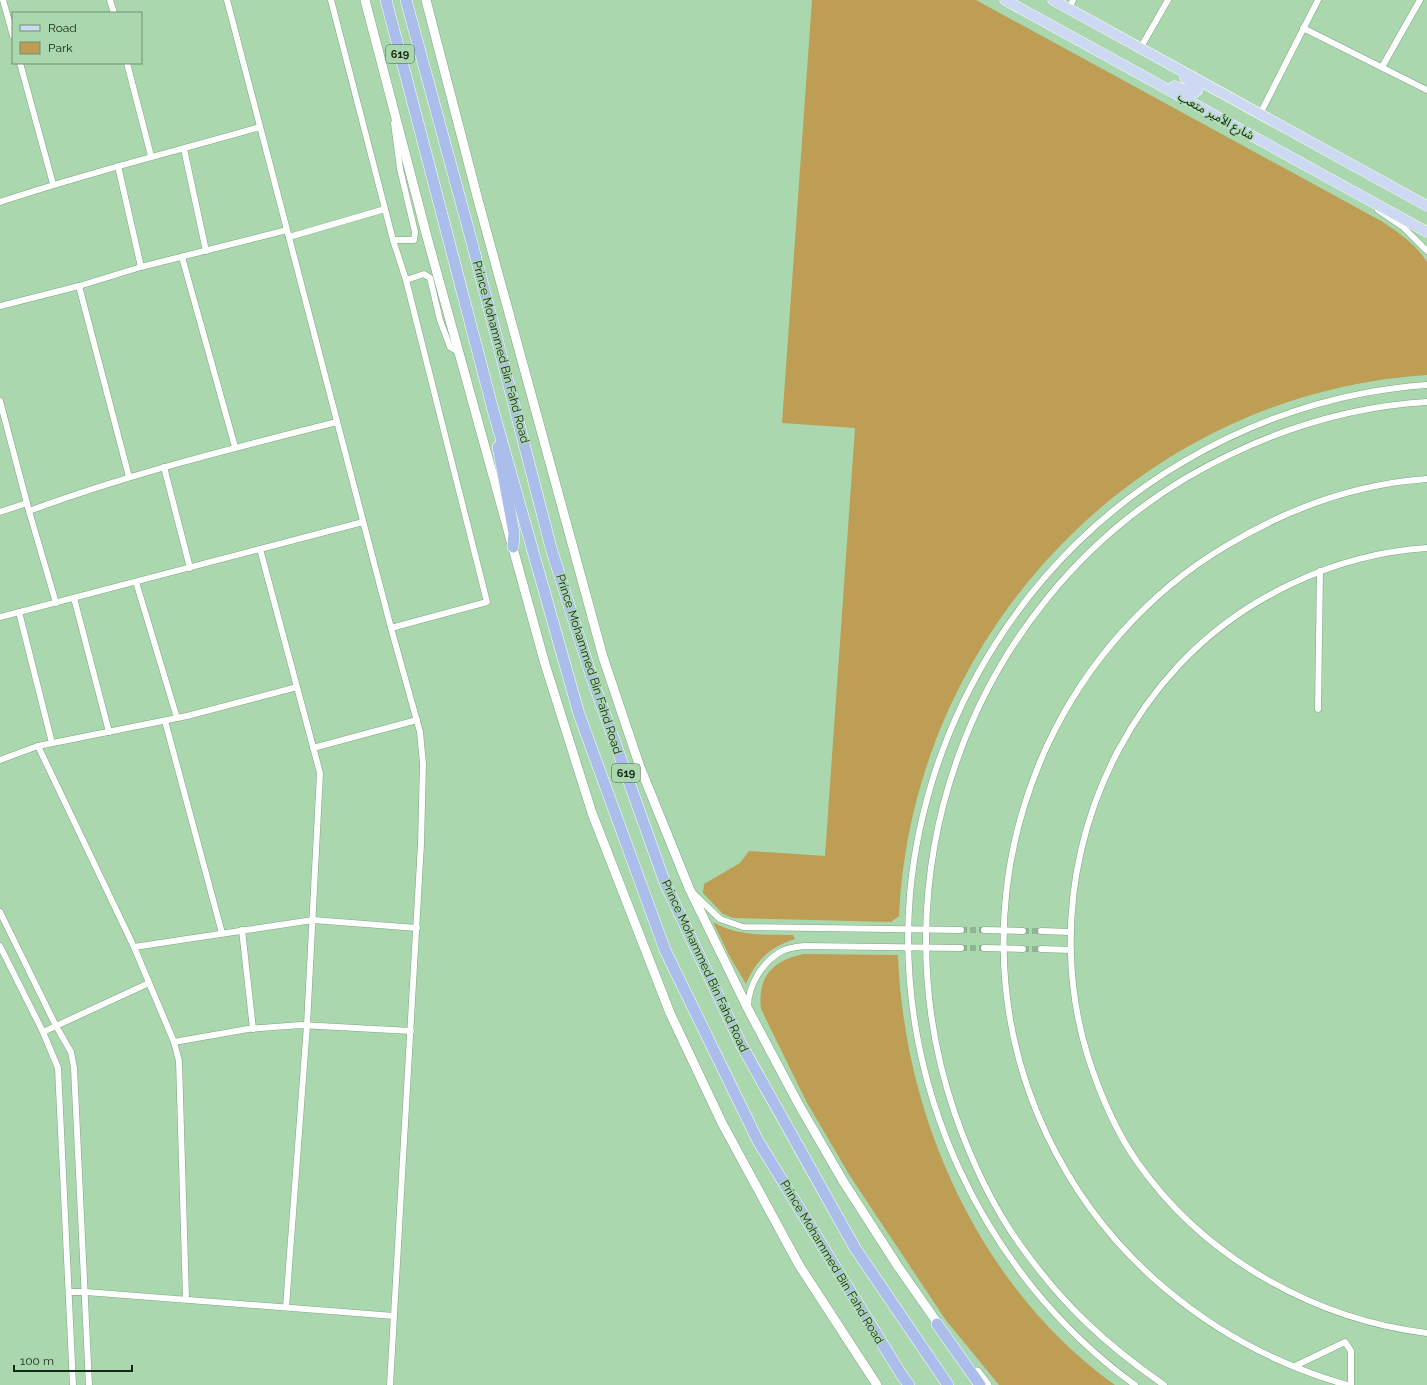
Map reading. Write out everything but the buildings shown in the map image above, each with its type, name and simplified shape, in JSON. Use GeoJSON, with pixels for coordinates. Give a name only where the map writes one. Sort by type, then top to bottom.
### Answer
{"type":"FeatureCollection","features":[{"type":"Feature","properties":{"kind":"highway","name":"Prince Mohammed Bin Fahd Road"},"geometry":{"type":"LineString","coordinates":[[386,0],[499,431],[579,714],[665,950],[758,1142],[896,1368],[909,1385]]}},
{"type":"Feature","properties":{"kind":"highway","name":"Prince Mohammed Bin Fahd Road"},"geometry":{"type":"LineString","coordinates":[[406,0],[471,239],[551,548],[592,678],[665,883],[741,1044],[855,1248],[948,1385]]}},
{"type":"Feature","properties":{"kind":"highway"},"geometry":{"type":"LineString","coordinates":[[499,431],[497,450],[514,533],[513,547]]}},
{"type":"Feature","properties":{"kind":"highway"},"geometry":{"type":"LineString","coordinates":[[937,1324],[980,1385]]}},
{"type":"Feature","properties":{"kind":"main road"},"geometry":{"type":"LineString","coordinates":[[365,0],[427,237],[545,664],[592,813],[670,1013],[722,1123],[798,1265],[877,1385]]}},
{"type":"Feature","properties":{"kind":"main road"},"geometry":{"type":"LineString","coordinates":[[426,0],[478,200],[602,657],[640,766],[689,888],[748,1009],[798,1105],[843,1180],[937,1324],[987,1385]]}},
{"type":"Feature","properties":{"kind":"main road","name":"شارع الأمير متعب"},"geometry":{"type":"LineString","coordinates":[[1005,0],[1427,232]]}},
{"type":"Feature","properties":{"kind":"main road","name":"شارع الأمير متعب"},"geometry":{"type":"LineString","coordinates":[[1053,0],[1071,4],[1141,47],[1427,206]]}},
{"type":"Feature","properties":{"kind":"main road"},"geometry":{"type":"LineString","coordinates":[[1068,34],[1185,91],[1193,93],[1197,91],[1198,88],[1193,84],[1141,47]]}},
{"type":"Feature","properties":{"kind":"street"},"geometry":{"type":"LineString","coordinates":[[3,0],[12,32]]}},
{"type":"Feature","properties":{"kind":"street"},"geometry":{"type":"LineString","coordinates":[[110,0],[114,12]]}},
{"type":"Feature","properties":{"kind":"street"},"geometry":{"type":"LineString","coordinates":[[226,0],[391,628],[417,720],[422,751],[423,793],[417,928],[390,1385]]}},
{"type":"Feature","properties":{"kind":"street"},"geometry":{"type":"LineString","coordinates":[[331,0],[393,240],[406,280],[487,602],[391,628]]}},
{"type":"Feature","properties":{"kind":"street"},"geometry":{"type":"LineString","coordinates":[[1141,47],[1168,0]]}},
{"type":"Feature","properties":{"kind":"street"},"geometry":{"type":"LineString","coordinates":[[1260,114],[1318,0]]}},
{"type":"Feature","properties":{"kind":"street"},"geometry":{"type":"LineString","coordinates":[[1382,67],[1420,0]]}},
{"type":"Feature","properties":{"kind":"street"},"geometry":{"type":"LineString","coordinates":[[1303,28],[1427,90]]}},
{"type":"Feature","properties":{"kind":"street"},"geometry":{"type":"LineString","coordinates":[[20,64],[53,184]]}},
{"type":"Feature","properties":{"kind":"street"},"geometry":{"type":"LineString","coordinates":[[127,64],[151,156]]}},
{"type":"Feature","properties":{"kind":"street"},"geometry":{"type":"LineString","coordinates":[[393,240],[414,240],[415,232],[394,133],[394,109]]}},
{"type":"Feature","properties":{"kind":"street"},"geometry":{"type":"LineString","coordinates":[[0,202],[53,184],[260,127]]}},
{"type":"Feature","properties":{"kind":"street"},"geometry":{"type":"LineString","coordinates":[[184,149],[206,251]]}},
{"type":"Feature","properties":{"kind":"street"},"geometry":{"type":"LineString","coordinates":[[118,166],[141,267]]}},
{"type":"Feature","properties":{"kind":"street"},"geometry":{"type":"LineString","coordinates":[[1347,188],[1403,228],[1427,251]]}},
{"type":"Feature","properties":{"kind":"street"},"geometry":{"type":"LineString","coordinates":[[0,306],[79,286],[141,267],[206,251],[288,234],[386,209]]}},
{"type":"Feature","properties":{"kind":"street"},"geometry":{"type":"LineString","coordinates":[[182,257],[235,447]]}},
{"type":"Feature","properties":{"kind":"street"},"geometry":{"type":"LineString","coordinates":[[406,280],[424,274],[430,278],[440,320],[450,347],[460,353]]}},
{"type":"Feature","properties":{"kind":"street"},"geometry":{"type":"LineString","coordinates":[[79,286],[129,477]]}},
{"type":"Feature","properties":{"kind":"street"},"geometry":{"type":"LineString","coordinates":[[1135,1385],[1086,1346],[1042,1300],[1005,1253],[975,1203],[949,1146],[931,1096],[917,1035],[911,982],[909,930],[910,894],[918,837],[925,807],[947,738],[972,684],[1003,631],[1036,586],[1071,548],[1114,509],[1164,473],[1227,437],[1298,409],[1350,395],[1405,386],[1427,385]]}},
{"type":"Feature","properties":{"kind":"street"},"geometry":{"type":"LineString","coordinates":[[0,401],[29,511],[56,603]]}},
{"type":"Feature","properties":{"kind":"street"},"geometry":{"type":"LineString","coordinates":[[1164,1385],[1123,1356],[1097,1334],[1074,1311],[1019,1244],[990,1195],[964,1140],[947,1092],[934,1032],[927,981],[927,896],[935,840],[943,805],[962,745],[986,691],[1017,640],[1049,596],[1083,560],[1124,521],[1173,487],[1234,452],[1303,425],[1354,411],[1427,402]]}},
{"type":"Feature","properties":{"kind":"street"},"geometry":{"type":"LineString","coordinates":[[29,511],[81,492],[164,466],[337,422]]}},
{"type":"Feature","properties":{"kind":"street"},"geometry":{"type":"LineString","coordinates":[[164,466],[190,568]]}},
{"type":"Feature","properties":{"kind":"street"},"geometry":{"type":"LineString","coordinates":[[1347,1385],[1332,1383],[1234,1337],[1171,1294],[1131,1258],[1083,1199],[1059,1159],[1047,1134],[1022,1070],[1011,1019],[1004,949],[1004,902],[1011,855],[1019,823],[1035,773],[1056,726],[1082,684],[1109,646],[1139,614],[1193,567],[1215,552],[1268,522],[1327,499],[1370,487],[1427,479]]}},
{"type":"Feature","properties":{"kind":"street"},"geometry":{"type":"LineString","coordinates":[[0,512],[27,503]]}},
{"type":"Feature","properties":{"kind":"street"},"geometry":{"type":"LineString","coordinates":[[0,617],[363,522]]}},
{"type":"Feature","properties":{"kind":"street"},"geometry":{"type":"LineString","coordinates":[[1427,548],[1385,554],[1320,571],[1276,591],[1250,606],[1216,630],[1205,639],[1158,687],[1139,714],[1115,756],[1089,822],[1075,878],[1071,932],[1074,991],[1080,1030],[1098,1088],[1128,1147],[1151,1180],[1166,1198],[1213,1242],[1266,1280],[1297,1296],[1354,1318],[1400,1329],[1427,1333]]}},
{"type":"Feature","properties":{"kind":"street"},"geometry":{"type":"LineString","coordinates":[[260,549],[320,773],[307,1025],[286,1307]]}},
{"type":"Feature","properties":{"kind":"street"},"geometry":{"type":"LineString","coordinates":[[1318,709],[1320,571]]}},
{"type":"Feature","properties":{"kind":"street"},"geometry":{"type":"LineString","coordinates":[[136,582],[177,718]]}},
{"type":"Feature","properties":{"kind":"street"},"geometry":{"type":"LineString","coordinates":[[74,598],[109,732]]}},
{"type":"Feature","properties":{"kind":"street"},"geometry":{"type":"LineString","coordinates":[[19,612],[52,743]]}},
{"type":"Feature","properties":{"kind":"street"},"geometry":{"type":"LineString","coordinates":[[0,760],[38,746],[165,721],[297,687]]}},
{"type":"Feature","properties":{"kind":"street"},"geometry":{"type":"LineString","coordinates":[[313,748],[417,720]]}},
{"type":"Feature","properties":{"kind":"street"},"geometry":{"type":"LineString","coordinates":[[165,721],[222,933]]}},
{"type":"Feature","properties":{"kind":"street"},"geometry":{"type":"LineString","coordinates":[[38,746],[134,947],[174,1042],[179,1061],[186,1300]]}},
{"type":"Feature","properties":{"kind":"street"},"geometry":{"type":"LineString","coordinates":[[689,888],[720,918],[743,927],[961,930]]}},
{"type":"Feature","properties":{"kind":"street"},"geometry":{"type":"LineString","coordinates":[[0,912],[56,1026],[72,1052],[86,1292],[89,1385]]}},
{"type":"Feature","properties":{"kind":"street"},"geometry":{"type":"LineString","coordinates":[[134,947],[313,920],[417,928]]}},
{"type":"Feature","properties":{"kind":"street"},"geometry":{"type":"LineString","coordinates":[[242,930],[253,1029]]}},
{"type":"Feature","properties":{"kind":"street"},"geometry":{"type":"LineString","coordinates":[[984,930],[1023,931]]}},
{"type":"Feature","properties":{"kind":"street"},"geometry":{"type":"LineString","coordinates":[[1041,931],[1071,932]]}},
{"type":"Feature","properties":{"kind":"street"},"geometry":{"type":"LineString","coordinates":[[0,946],[43,1032],[58,1068],[73,1385]]}},
{"type":"Feature","properties":{"kind":"street"},"geometry":{"type":"LineString","coordinates":[[748,1009],[750,991],[760,971],[771,957],[784,950],[804,946],[961,948]]}},
{"type":"Feature","properties":{"kind":"street"},"geometry":{"type":"LineString","coordinates":[[984,948],[1023,949]]}},
{"type":"Feature","properties":{"kind":"street"},"geometry":{"type":"LineString","coordinates":[[1041,949],[1071,950]]}},
{"type":"Feature","properties":{"kind":"street"},"geometry":{"type":"LineString","coordinates":[[43,1032],[149,983]]}},
{"type":"Feature","properties":{"kind":"street"},"geometry":{"type":"LineString","coordinates":[[174,1042],[253,1029],[307,1025],[411,1031]]}},
{"type":"Feature","properties":{"kind":"street"},"geometry":{"type":"LineString","coordinates":[[69,1292],[86,1292],[394,1316]]}},
{"type":"Feature","properties":{"kind":"street"},"geometry":{"type":"LineString","coordinates":[[1295,1366],[1345,1342],[1351,1351],[1351,1385]]}},
{"type":"Feature","properties":{"kind":"green space"},"geometry":{"type":"Polygon","coordinates":[[[812,0],[976,0],[1383,222],[1412,244],[1427,262],[1427,375],[1323,392],[1226,427],[1138,479],[1061,545],[996,624],[947,714],[914,812],[899,916],[891,922],[733,918],[723,914],[703,893],[704,884],[740,863],[749,851],[825,856],[855,428],[782,423],[812,0]]]}},
{"type":"Feature","properties":{"kind":"green space"},"geometry":{"type":"Polygon","coordinates":[[[713,922],[732,930],[752,934],[793,935],[795,939],[771,950],[759,961],[746,984],[730,957],[713,922]]]}},
{"type":"Feature","properties":{"kind":"green space"},"geometry":{"type":"Polygon","coordinates":[[[804,954],[898,955],[904,1017],[915,1078],[934,1138],[958,1195],[989,1250],[1025,1300],[1067,1345],[1115,1385],[999,1385],[945,1319],[850,1176],[806,1101],[761,1009],[760,997],[762,987],[770,971],[784,960],[804,954]]]}},
{"type":"Feature","properties":{"kind":"tunnel"},"geometry":{"type":"LineString","coordinates":[[961,930],[984,930]]}},
{"type":"Feature","properties":{"kind":"tunnel"},"geometry":{"type":"LineString","coordinates":[[1023,931],[1041,931]]}},
{"type":"Feature","properties":{"kind":"tunnel"},"geometry":{"type":"LineString","coordinates":[[961,948],[984,948]]}},
{"type":"Feature","properties":{"kind":"tunnel"},"geometry":{"type":"LineString","coordinates":[[1023,949],[1041,949]]}}]}
